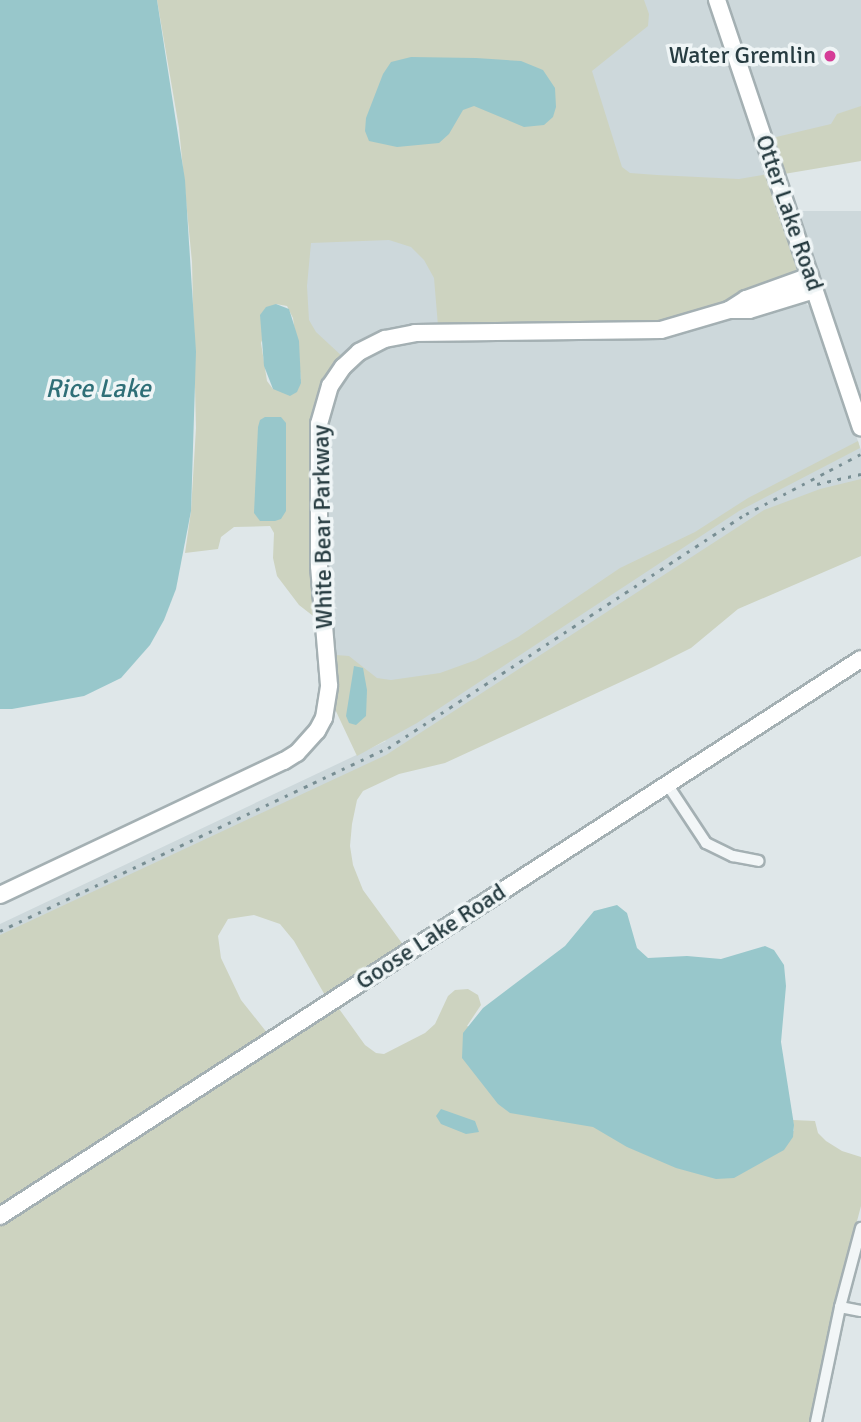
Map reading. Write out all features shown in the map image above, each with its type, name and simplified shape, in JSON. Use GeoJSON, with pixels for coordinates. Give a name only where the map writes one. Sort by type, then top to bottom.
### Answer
{"type":"FeatureCollection","features":[{"type":"Feature","properties":{"kind":"street","name":"Otter Lake Road"},"geometry":{"type":"LineString","coordinates":[[717,0],[861,427]]}},
{"type":"Feature","properties":{"kind":"street","name":"White Bear Parkway"},"geometry":{"type":"LineString","coordinates":[[0,895],[284,761],[297,753],[317,731],[324,718],[329,685],[319,563],[319,424],[330,386],[357,354],[378,341],[406,334],[641,333],[675,327],[729,310],[746,299],[813,283]]}},
{"type":"Feature","properties":{"kind":"street","name":"Goose Lake Road"},"geometry":{"type":"LineString","coordinates":[[0,1216],[861,659]]}},
{"type":"Feature","properties":{"kind":"street"},"geometry":{"type":"LineString","coordinates":[[667,784],[706,844],[733,856],[759,861]]}},
{"type":"Feature","properties":{"kind":"street"},"geometry":{"type":"LineString","coordinates":[[816,1422],[839,1307],[861,1228]]}},
{"type":"Feature","properties":{"kind":"street"},"geometry":{"type":"LineString","coordinates":[[839,1307],[861,1311]]}},
{"type":"Feature","properties":{"kind":"shaded area"},"geometry":{"type":"Polygon","coordinates":[[[633,0],[710,0],[797,260],[796,272],[784,281],[683,317],[406,327],[372,337],[340,360],[307,328],[306,191],[587,4],[633,0]]]}},
{"type":"Feature","properties":{"kind":"shaded area"},"geometry":{"type":"Polygon","coordinates":[[[725,0],[861,0],[861,146],[775,147],[725,0]]]}},
{"type":"Feature","properties":{"kind":"shaded area"},"geometry":{"type":"Polygon","coordinates":[[[796,211],[861,211],[861,403],[796,211]]]}},
{"type":"Feature","properties":{"kind":"shaded area"},"geometry":{"type":"Polygon","coordinates":[[[802,301],[813,309],[861,450],[861,480],[383,757],[0,938],[0,924],[386,741],[333,705],[326,570],[326,426],[339,385],[365,357],[389,345],[411,341],[659,338],[802,301]]]}},
{"type":"Feature","properties":{"kind":"green space"},"geometry":{"type":"Polygon","coordinates":[[[157,0],[644,0],[649,14],[648,26],[592,71],[622,167],[630,173],[739,179],[768,174],[797,260],[796,272],[770,286],[659,323],[438,326],[434,278],[424,260],[411,247],[389,240],[311,243],[307,286],[309,320],[316,332],[343,357],[323,385],[312,423],[317,619],[299,605],[277,576],[273,558],[274,533],[270,526],[234,527],[221,537],[218,549],[185,553],[191,511],[196,428],[192,262],[179,128],[157,0]],[[276,304],[261,343],[267,381],[273,389],[301,379],[293,318],[287,306],[276,304]]]}},
{"type":"Feature","properties":{"kind":"green space"},"geometry":{"type":"Polygon","coordinates":[[[861,106],[861,161],[784,174],[772,138],[831,124],[837,114],[861,106]]]}},
{"type":"Feature","properties":{"kind":"green space"},"geometry":{"type":"Polygon","coordinates":[[[858,441],[860,448],[739,511],[417,723],[357,756],[333,705],[336,655],[349,656],[377,678],[391,680],[440,673],[476,660],[518,637],[620,568],[695,532],[748,498],[858,441]]]}},
{"type":"Feature","properties":{"kind":"green space"},"geometry":{"type":"Polygon","coordinates":[[[861,479],[861,556],[738,609],[691,648],[651,668],[445,763],[399,774],[363,791],[357,800],[352,824],[350,846],[353,865],[363,890],[404,946],[326,997],[294,941],[280,924],[254,915],[228,919],[218,936],[221,958],[241,1000],[268,1034],[0,1207],[0,935],[386,755],[764,510],[820,489],[861,479]]]}},
{"type":"Feature","properties":{"kind":"green space"},"geometry":{"type":"Polygon","coordinates":[[[468,989],[478,995],[481,1005],[467,1026],[794,1131],[793,1120],[815,1121],[818,1133],[826,1141],[842,1151],[861,1157],[861,1206],[830,1324],[810,1422],[0,1422],[0,1224],[337,1006],[365,1045],[376,1053],[384,1054],[425,1033],[435,1024],[448,996],[455,990],[468,989]]]}},
{"type":"Feature","properties":{"kind":"water","name":"Rice Lake"},"geometry":{"type":"Polygon","coordinates":[[[0,0],[157,0],[185,180],[196,352],[191,511],[176,589],[164,620],[150,645],[121,678],[84,696],[12,709],[0,709],[0,0]]]}},
{"type":"Feature","properties":{"kind":"water"},"geometry":{"type":"Polygon","coordinates":[[[411,57],[521,61],[543,70],[555,88],[556,107],[553,117],[544,125],[524,127],[474,106],[463,110],[449,134],[439,143],[397,147],[369,141],[365,131],[366,118],[383,74],[391,62],[411,57]]]}},
{"type":"Feature","properties":{"kind":"water"},"geometry":{"type":"Polygon","coordinates":[[[276,304],[289,309],[299,341],[301,383],[297,392],[290,396],[273,389],[264,366],[260,315],[266,307],[276,304]]]}},
{"type":"Feature","properties":{"kind":"water"},"geometry":{"type":"Polygon","coordinates":[[[265,417],[281,417],[286,423],[286,511],[281,519],[275,521],[260,521],[254,513],[258,427],[260,420],[265,417]]]}},
{"type":"Feature","properties":{"kind":"water"},"geometry":{"type":"Polygon","coordinates":[[[354,666],[363,668],[367,690],[366,716],[356,725],[349,723],[346,716],[354,666]]]}},
{"type":"Feature","properties":{"kind":"water"},"geometry":{"type":"Polygon","coordinates":[[[617,905],[627,913],[637,948],[648,958],[687,956],[721,959],[765,946],[774,950],[784,965],[786,986],[781,1042],[794,1125],[793,1137],[784,1150],[734,1178],[716,1179],[676,1168],[627,1147],[593,1127],[510,1113],[498,1104],[462,1058],[463,1033],[483,1008],[565,946],[594,911],[617,905]]]}},
{"type":"Feature","properties":{"kind":"water"},"geometry":{"type":"Polygon","coordinates":[[[441,1109],[475,1121],[479,1132],[466,1134],[441,1124],[436,1116],[441,1109]]]}},
{"type":"Feature","properties":{"kind":"railway"},"geometry":{"type":"LineString","coordinates":[[0,931],[388,748],[746,514],[861,454]]}},
{"type":"Feature","properties":{"kind":"railway"},"geometry":{"type":"LineString","coordinates":[[817,484],[861,474]]}},
{"type":"Feature","properties":{"kind":"place","name":"Water Gremlin"},"geometry":{"type":"Point","coordinates":[830,56]}}]}
